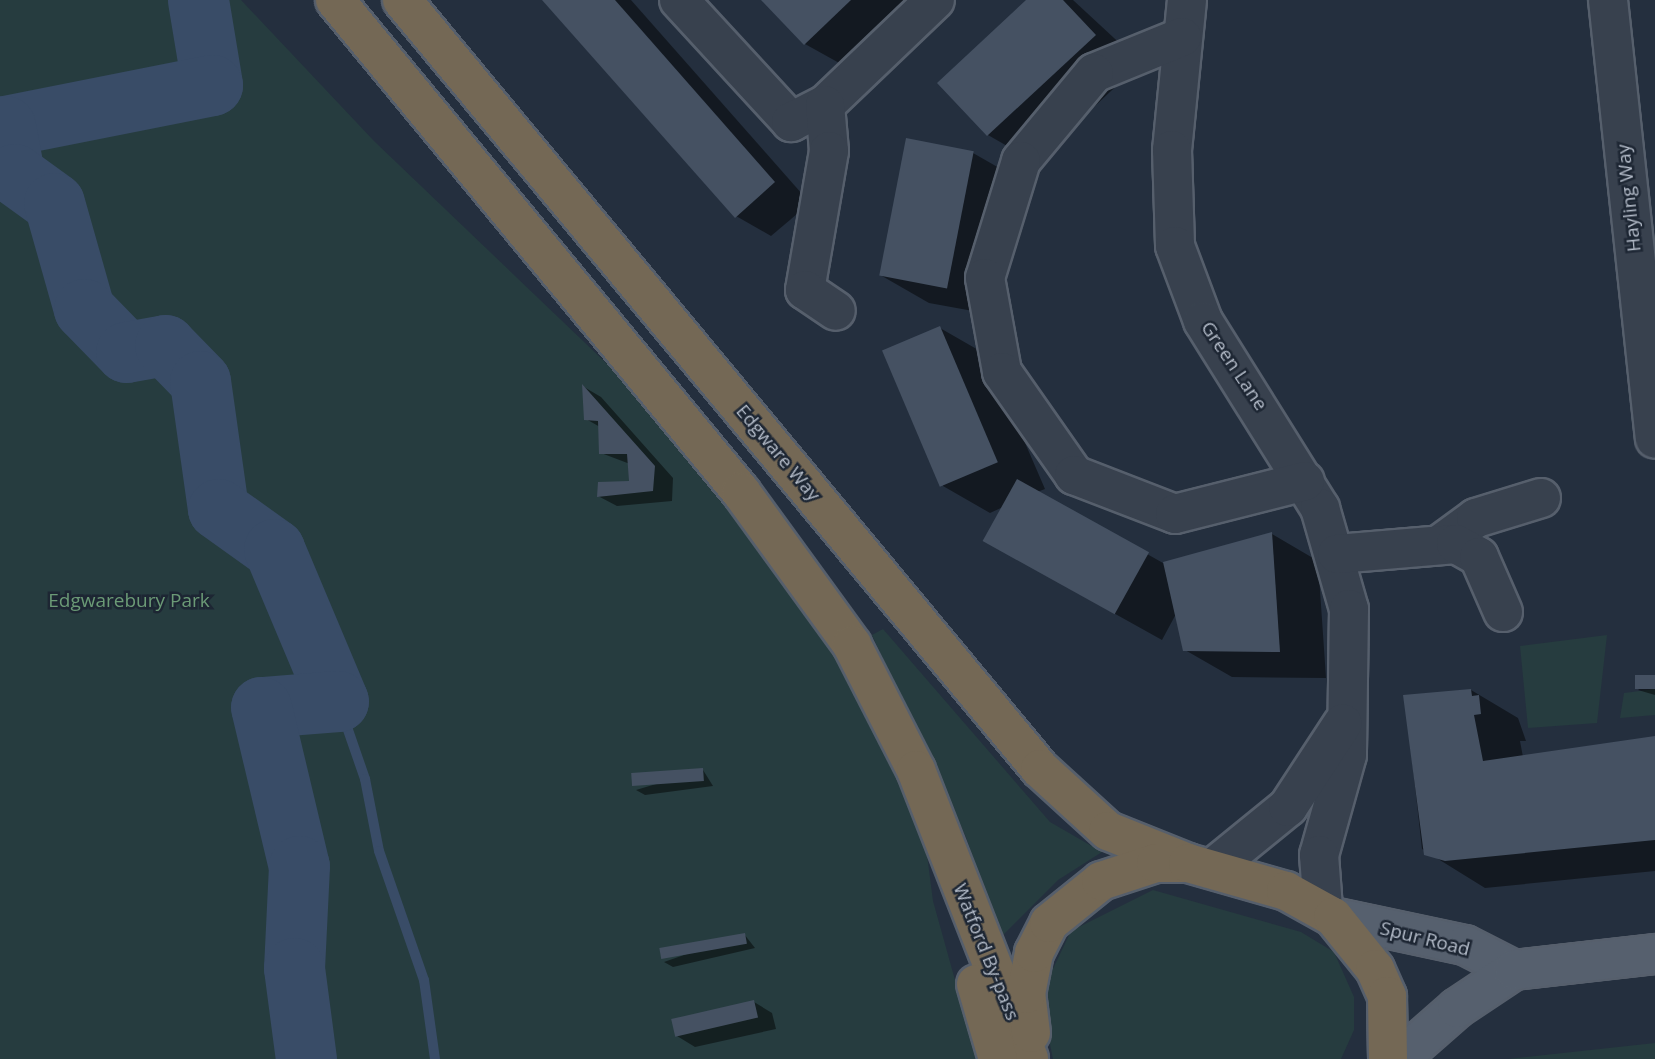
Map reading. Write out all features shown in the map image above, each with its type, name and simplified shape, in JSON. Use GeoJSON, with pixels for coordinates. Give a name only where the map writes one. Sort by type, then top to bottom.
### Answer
{"type":"FeatureCollection","features":[{"type":"Feature","properties":{"kind":"highway"},"geometry":{"type":"LineString","coordinates":[[335,0],[800,569],[888,707],[942,846],[998,1059]]}},
{"type":"Feature","properties":{"kind":"highway","name":"Edgware Way"},"geometry":{"type":"LineString","coordinates":[[402,0],[1040,769],[1108,831],[1328,912]]}},
{"type":"Feature","properties":{"kind":"highway","name":"Watford By-pass"},"geometry":{"type":"LineString","coordinates":[[942,846],[1029,1059]]}},
{"type":"Feature","properties":{"kind":"highway"},"geometry":{"type":"LineString","coordinates":[[1035,1059],[1026,994],[1034,953],[1049,923],[1101,881],[1156,863],[1200,866]]}},
{"type":"Feature","properties":{"kind":"highway"},"geometry":{"type":"LineString","coordinates":[[1328,912],[1375,969],[1387,996],[1388,1059]]}},
{"type":"Feature","properties":{"kind":"main road","name":"Spur Road"},"geometry":{"type":"LineString","coordinates":[[1328,912],[1465,945],[1514,970]]}},
{"type":"Feature","properties":{"kind":"main road"},"geometry":{"type":"LineString","coordinates":[[1399,1059],[1457,1008],[1514,970],[1655,954]]}},
{"type":"Feature","properties":{"kind":"street"},"geometry":{"type":"LineString","coordinates":[[679,0],[791,122],[825,105],[935,0]]}},
{"type":"Feature","properties":{"kind":"street","name":"Hayling Way"},"geometry":{"type":"LineString","coordinates":[[1608,0],[1655,438]]}},
{"type":"Feature","properties":{"kind":"street","name":"Green Lane"},"geometry":{"type":"LineString","coordinates":[[1184,18],[1170,212],[1180,266],[1210,333],[1305,481],[1337,554],[1353,647],[1346,718],[1347,755],[1319,855],[1328,912]]}},
{"type":"Feature","properties":{"kind":"street"},"geometry":{"type":"LineString","coordinates":[[1184,18],[1094,73],[1021,160],[985,278],[1002,372],[1074,475],[1175,514],[1305,481]]}},
{"type":"Feature","properties":{"kind":"street"},"geometry":{"type":"LineString","coordinates":[[825,105],[828,151],[805,290],[836,311]]}},
{"type":"Feature","properties":{"kind":"street"},"geometry":{"type":"LineString","coordinates":[[1443,542],[1476,518],[1530,496]]}},
{"type":"Feature","properties":{"kind":"street"},"geometry":{"type":"LineString","coordinates":[[1337,554],[1443,542],[1479,557],[1503,612]]}},
{"type":"Feature","properties":{"kind":"street","name":"Green Lane"},"geometry":{"type":"LineString","coordinates":[[1200,866],[1288,807],[1346,718]]}},
{"type":"Feature","properties":{"kind":"green space","name":"Edgwarebury Park"},"geometry":{"type":"Polygon","coordinates":[[[0,0],[241,0],[374,141],[741,492],[852,645],[926,847],[933,901],[977,1059],[0,1059],[0,0]]]}},
{"type":"Feature","properties":{"kind":"green space"},"geometry":{"type":"Polygon","coordinates":[[[883,629],[1050,822],[1102,852],[1058,880],[1000,938],[966,837],[872,635],[883,629]]]}},
{"type":"Feature","properties":{"kind":"green space"},"geometry":{"type":"Polygon","coordinates":[[[1607,635],[1597,723],[1528,728],[1520,646],[1607,635]]]}},
{"type":"Feature","properties":{"kind":"green space"},"geometry":{"type":"Polygon","coordinates":[[[1655,689],[1655,715],[1620,718],[1624,693],[1655,689]]]}},
{"type":"Feature","properties":{"kind":"green space"},"geometry":{"type":"Polygon","coordinates":[[[1153,890],[1301,932],[1334,952],[1354,997],[1354,1030],[1341,1059],[1053,1059],[1040,996],[1071,931],[1153,890]]]}},
{"type":"Feature","properties":{"kind":"green space"},"geometry":{"type":"Polygon","coordinates":[[[1655,1043],[1655,1059],[1508,1059],[1655,1043]]]}},
{"type":"Feature","properties":{"kind":"building"},"geometry":{"type":"Polygon","coordinates":[[[542,0],[615,0],[775,182],[735,218],[542,0]]]}},
{"type":"Feature","properties":{"kind":"building"},"geometry":{"type":"Polygon","coordinates":[[[761,0],[851,0],[804,45],[761,0]]]}},
{"type":"Feature","properties":{"kind":"building"},"geometry":{"type":"Polygon","coordinates":[[[1026,0],[1063,0],[1096,35],[987,136],[937,83],[1026,0]]]}},
{"type":"Feature","properties":{"kind":"building"},"geometry":{"type":"Polygon","coordinates":[[[906,138],[974,151],[947,289],[879,275],[906,138]]]}},
{"type":"Feature","properties":{"kind":"building"},"geometry":{"type":"Polygon","coordinates":[[[940,326],[998,462],[940,487],[882,351],[940,326]]]}},
{"type":"Feature","properties":{"kind":"building"},"geometry":{"type":"Polygon","coordinates":[[[582,384],[655,466],[653,491],[597,497],[598,482],[629,481],[627,454],[599,454],[598,421],[584,420],[582,384]]]}},
{"type":"Feature","properties":{"kind":"building"},"geometry":{"type":"Polygon","coordinates":[[[1017,479],[1149,552],[1115,614],[983,541],[1017,479]]]}},
{"type":"Feature","properties":{"kind":"building"},"geometry":{"type":"Polygon","coordinates":[[[1272,532],[1280,652],[1183,651],[1163,562],[1272,532]]]}},
{"type":"Feature","properties":{"kind":"building"},"geometry":{"type":"Polygon","coordinates":[[[1635,675],[1655,675],[1655,689],[1635,689],[1635,675]]]}},
{"type":"Feature","properties":{"kind":"building"},"geometry":{"type":"Polygon","coordinates":[[[1471,689],[1472,696],[1479,695],[1481,714],[1474,715],[1483,761],[1655,736],[1655,840],[1445,861],[1424,855],[1403,695],[1471,689]]]}},
{"type":"Feature","properties":{"kind":"building"},"geometry":{"type":"Polygon","coordinates":[[[703,768],[704,781],[632,786],[631,773],[703,768]]]}},
{"type":"Feature","properties":{"kind":"building"},"geometry":{"type":"Polygon","coordinates":[[[745,933],[747,944],[661,959],[659,948],[745,933]]]}},
{"type":"Feature","properties":{"kind":"building"},"geometry":{"type":"Polygon","coordinates":[[[754,1000],[758,1018],[675,1037],[671,1019],[754,1000]]]}},
{"type":"Feature","properties":{"kind":"waterway"},"geometry":{"type":"LineString","coordinates":[[198,0],[212,85],[5,126],[14,174],[54,203],[84,309],[126,352],[165,345],[200,381],[218,509],[274,549],[338,701],[261,707],[299,866],[294,968],[306,1059]]}},
{"type":"Feature","properties":{"kind":"waterway"},"geometry":{"type":"LineString","coordinates":[[338,701],[365,779],[379,851],[424,980],[435,1059]]}}]}
